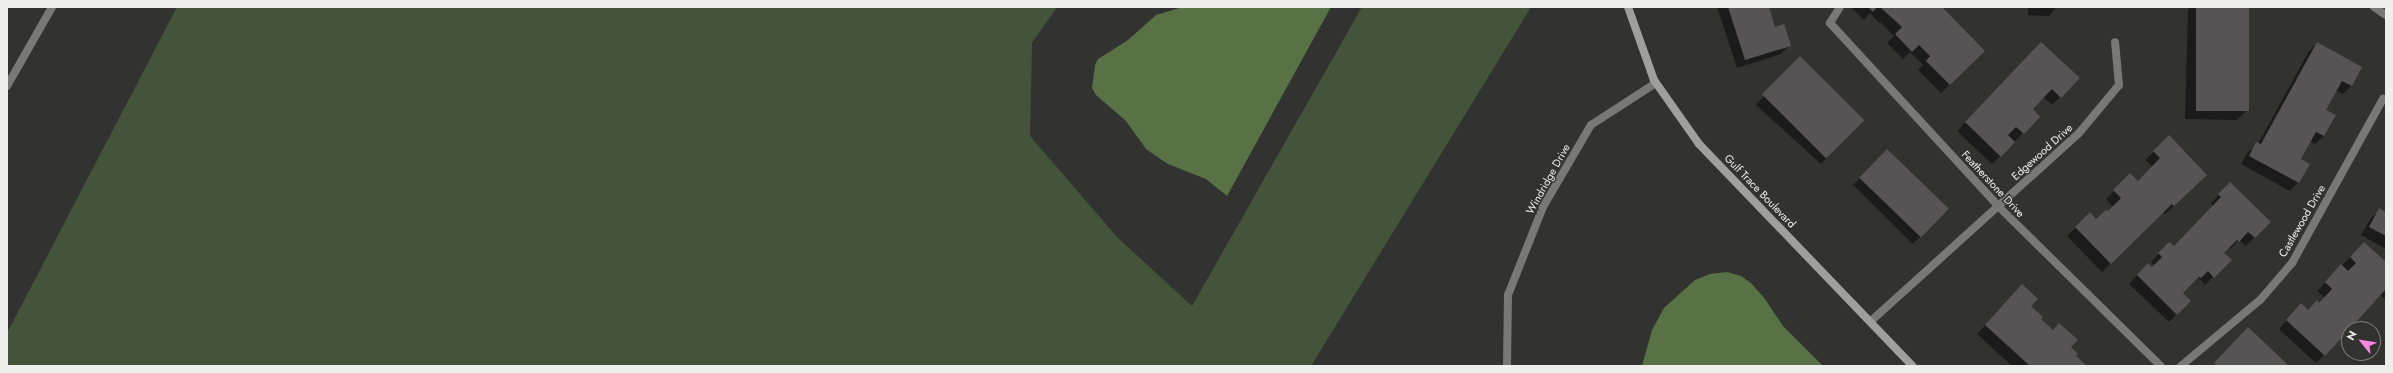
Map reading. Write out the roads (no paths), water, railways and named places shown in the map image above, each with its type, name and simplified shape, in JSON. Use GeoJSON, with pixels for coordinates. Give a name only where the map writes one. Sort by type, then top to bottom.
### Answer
{"type":"FeatureCollection","features":[{"type":"Feature","properties":{"kind":"street"},"geometry":{"type":"LineString","coordinates":[[7,86],[52,7]]}},
{"type":"Feature","properties":{"kind":"street","name":"Gulf Trace Boulevard"},"geometry":{"type":"LineString","coordinates":[[1628,7],[1656,82],[1698,144],[1913,366]]}},
{"type":"Feature","properties":{"kind":"street","name":"Featherstone Drive"},"geometry":{"type":"LineString","coordinates":[[1840,7],[1830,23],[1998,206],[2160,366]]}},
{"type":"Feature","properties":{"kind":"street"},"geometry":{"type":"LineString","coordinates":[[2374,7],[2386,15]]}},
{"type":"Feature","properties":{"kind":"street","name":"Edgewood Drive"},"geometry":{"type":"LineString","coordinates":[[1871,321],[2079,133],[2118,85],[2115,42]]}},
{"type":"Feature","properties":{"kind":"street","name":"Windridge Drive"},"geometry":{"type":"LineString","coordinates":[[1508,366],[1508,294],[1543,207],[1591,125],[1656,82]]}},
{"type":"Feature","properties":{"kind":"street","name":"Castlewood Drive"},"geometry":{"type":"LineString","coordinates":[[2181,366],[2261,299],[2292,262],[2382,99]]}}]}
